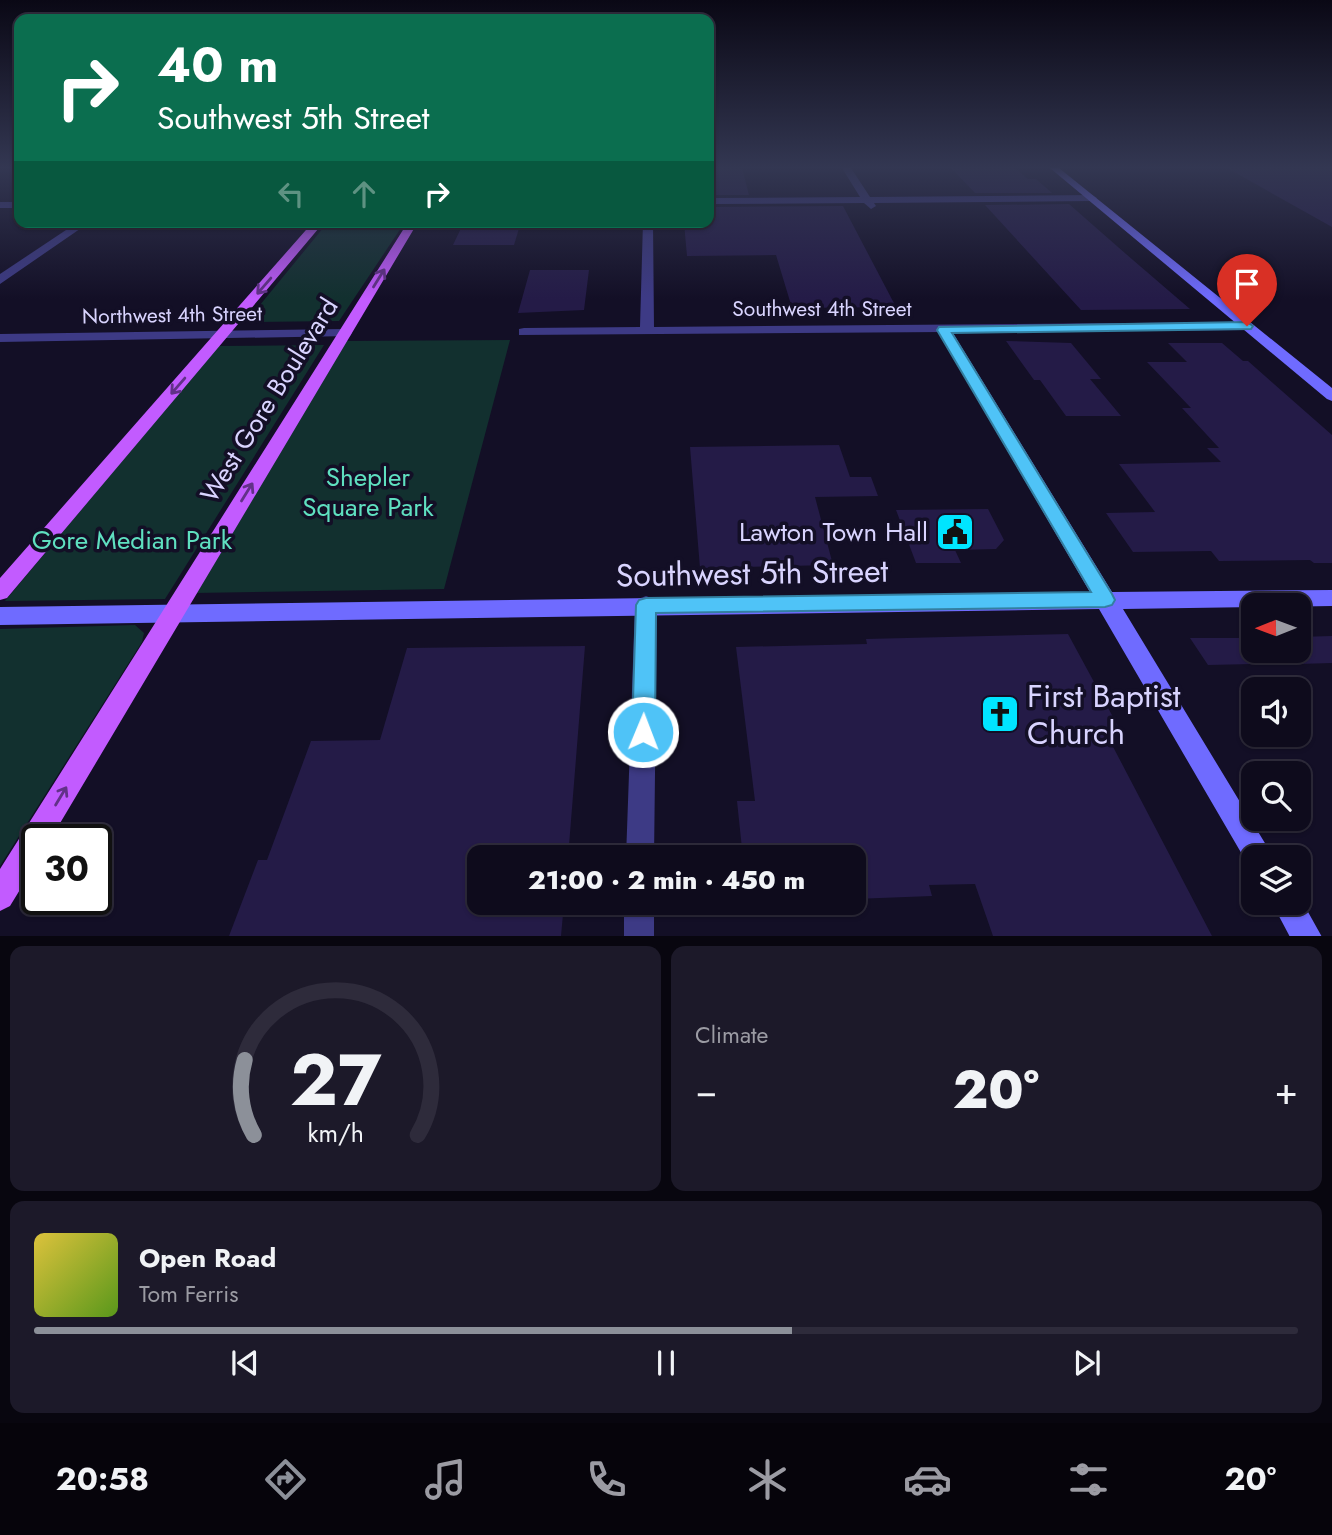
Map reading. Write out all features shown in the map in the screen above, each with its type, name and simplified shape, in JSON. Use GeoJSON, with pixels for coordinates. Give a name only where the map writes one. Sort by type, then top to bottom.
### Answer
{"type":"FeatureCollection","features":[{"type":"Feature","properties":{"kind":"main road"},"geometry":{"type":"LineString","coordinates":[[0,592],[314,228]]}},
{"type":"Feature","properties":{"kind":"main road","name":"West Gore Boulevard"},"geometry":{"type":"LineString","coordinates":[[0,896],[409,228]]}},
{"type":"Feature","properties":{"kind":"street"},"geometry":{"type":"LineString","coordinates":[[1109,212],[1332,396]]}},
{"type":"Feature","properties":{"kind":"street"},"geometry":{"type":"LineString","coordinates":[[0,279],[76,228]]}},
{"type":"Feature","properties":{"kind":"street"},"geometry":{"type":"LineString","coordinates":[[647,332],[648,228]]}},
{"type":"Feature","properties":{"kind":"street","name":"Southwest 4th Street"},"geometry":{"type":"LineString","coordinates":[[524,332],[1247,326]]}},
{"type":"Feature","properties":{"kind":"street"},"geometry":{"type":"LineString","coordinates":[[944,330],[1252,845]]}},
{"type":"Feature","properties":{"kind":"street","name":"Northwest 4th Street"},"geometry":{"type":"LineString","coordinates":[[0,338],[345,333]]}},
{"type":"Feature","properties":{"kind":"street","name":"Southwest 5th Street"},"geometry":{"type":"LineString","coordinates":[[0,616],[646,605],[1332,598]]}},
{"type":"Feature","properties":{"kind":"street"},"geometry":{"type":"LineString","coordinates":[[640,845],[646,605]]}},
{"type":"Feature","properties":{"kind":"street"},"geometry":{"type":"LineString","coordinates":[[639,915],[639,936]]}},
{"type":"Feature","properties":{"kind":"street"},"geometry":{"type":"LineString","coordinates":[[1294,915],[1307,936]]}},
{"type":"Feature","properties":{"kind":"green space"},"geometry":{"type":"Polygon","coordinates":[[[323,228],[401,228],[339,321],[246,322],[323,228]]]}},
{"type":"Feature","properties":{"kind":"green space","name":"Shepler Square Park"},"geometry":{"type":"Polygon","coordinates":[[[510,340],[444,589],[193,593],[344,341],[510,340]]]}},
{"type":"Feature","properties":{"kind":"green space","name":"Gore Median Park"},"geometry":{"type":"Polygon","coordinates":[[[324,345],[165,599],[5,601],[218,346],[324,345]]]}},
{"type":"Feature","properties":{"kind":"green space","name":"Gore Median Park"},"geometry":{"type":"Polygon","coordinates":[[[135,625],[144,633],[142,642],[27,824],[21,824],[21,833],[0,866],[0,629],[135,625]]]}},
{"type":"Feature","properties":{"kind":"building"},"geometry":{"type":"Polygon","coordinates":[[[714,212],[846,212],[896,307],[792,308],[776,255],[687,256],[684,228],[714,228],[714,212]]]}},
{"type":"Feature","properties":{"kind":"building"},"geometry":{"type":"Polygon","coordinates":[[[991,212],[1078,212],[1190,309],[1081,310],[991,212]]]}},
{"type":"Feature","properties":{"kind":"building"},"geometry":{"type":"Polygon","coordinates":[[[1305,212],[1332,212],[1332,227],[1305,212]]]}},
{"type":"Feature","properties":{"kind":"building"},"geometry":{"type":"Polygon","coordinates":[[[461,228],[519,228],[514,245],[453,245],[461,228]]]}},
{"type":"Feature","properties":{"kind":"building"},"geometry":{"type":"Polygon","coordinates":[[[530,270],[589,270],[584,310],[518,313],[530,270]]]}},
{"type":"Feature","properties":{"kind":"building"},"geometry":{"type":"Polygon","coordinates":[[[1006,341],[1071,343],[1101,379],[1090,379],[1121,416],[1066,416],[1040,380],[1034,380],[1006,341]]]}},
{"type":"Feature","properties":{"kind":"building"},"geometry":{"type":"Polygon","coordinates":[[[1168,343],[1222,343],[1243,361],[1248,361],[1332,435],[1332,563],[1314,563],[1310,560],[1219,561],[1211,551],[1133,552],[1106,513],[1155,512],[1119,464],[1221,462],[1207,448],[1219,448],[1182,408],[1191,408],[1147,362],[1187,362],[1168,343]]]}},
{"type":"Feature","properties":{"kind":"building"},"geometry":{"type":"Polygon","coordinates":[[[839,445],[850,477],[871,477],[878,496],[815,497],[833,565],[700,568],[690,447],[839,445]]]}},
{"type":"Feature","properties":{"kind":"building"},"geometry":{"type":"Polygon","coordinates":[[[988,509],[1004,540],[996,549],[955,550],[961,563],[916,563],[896,510],[988,509]]]}},
{"type":"Feature","properties":{"kind":"building"},"geometry":{"type":"Polygon","coordinates":[[[1068,634],[1126,741],[1110,741],[1212,936],[993,936],[975,884],[929,885],[932,896],[866,899],[866,845],[742,845],[737,801],[755,801],[736,647],[867,644],[866,639],[1068,634]]]}},
{"type":"Feature","properties":{"kind":"building"},"geometry":{"type":"Polygon","coordinates":[[[1332,636],[1332,663],[1298,664],[1311,663],[1311,637],[1332,636]]]}},
{"type":"Feature","properties":{"kind":"building"},"geometry":{"type":"Polygon","coordinates":[[[1190,638],[1241,638],[1241,663],[1253,663],[1253,664],[1208,665],[1190,638]]]}},
{"type":"Feature","properties":{"kind":"building"},"geometry":{"type":"Polygon","coordinates":[[[585,646],[569,845],[467,845],[467,915],[563,915],[561,936],[229,936],[258,860],[267,860],[311,741],[380,740],[407,648],[585,646]]]}},
{"type":"Feature","properties":{"kind":"place","name":"Lawton Town Hall"},"geometry":{"type":"Point","coordinates":[955,532]}},
{"type":"Feature","properties":{"kind":"place","name":"First Baptist Church"},"geometry":{"type":"Point","coordinates":[1000,714]}},
{"type":"Feature","properties":{"kind":"route"},"geometry":{"type":"LineString","coordinates":[[643,732],[646,605],[1105,600],[944,330],[1247,326]]}}]}
